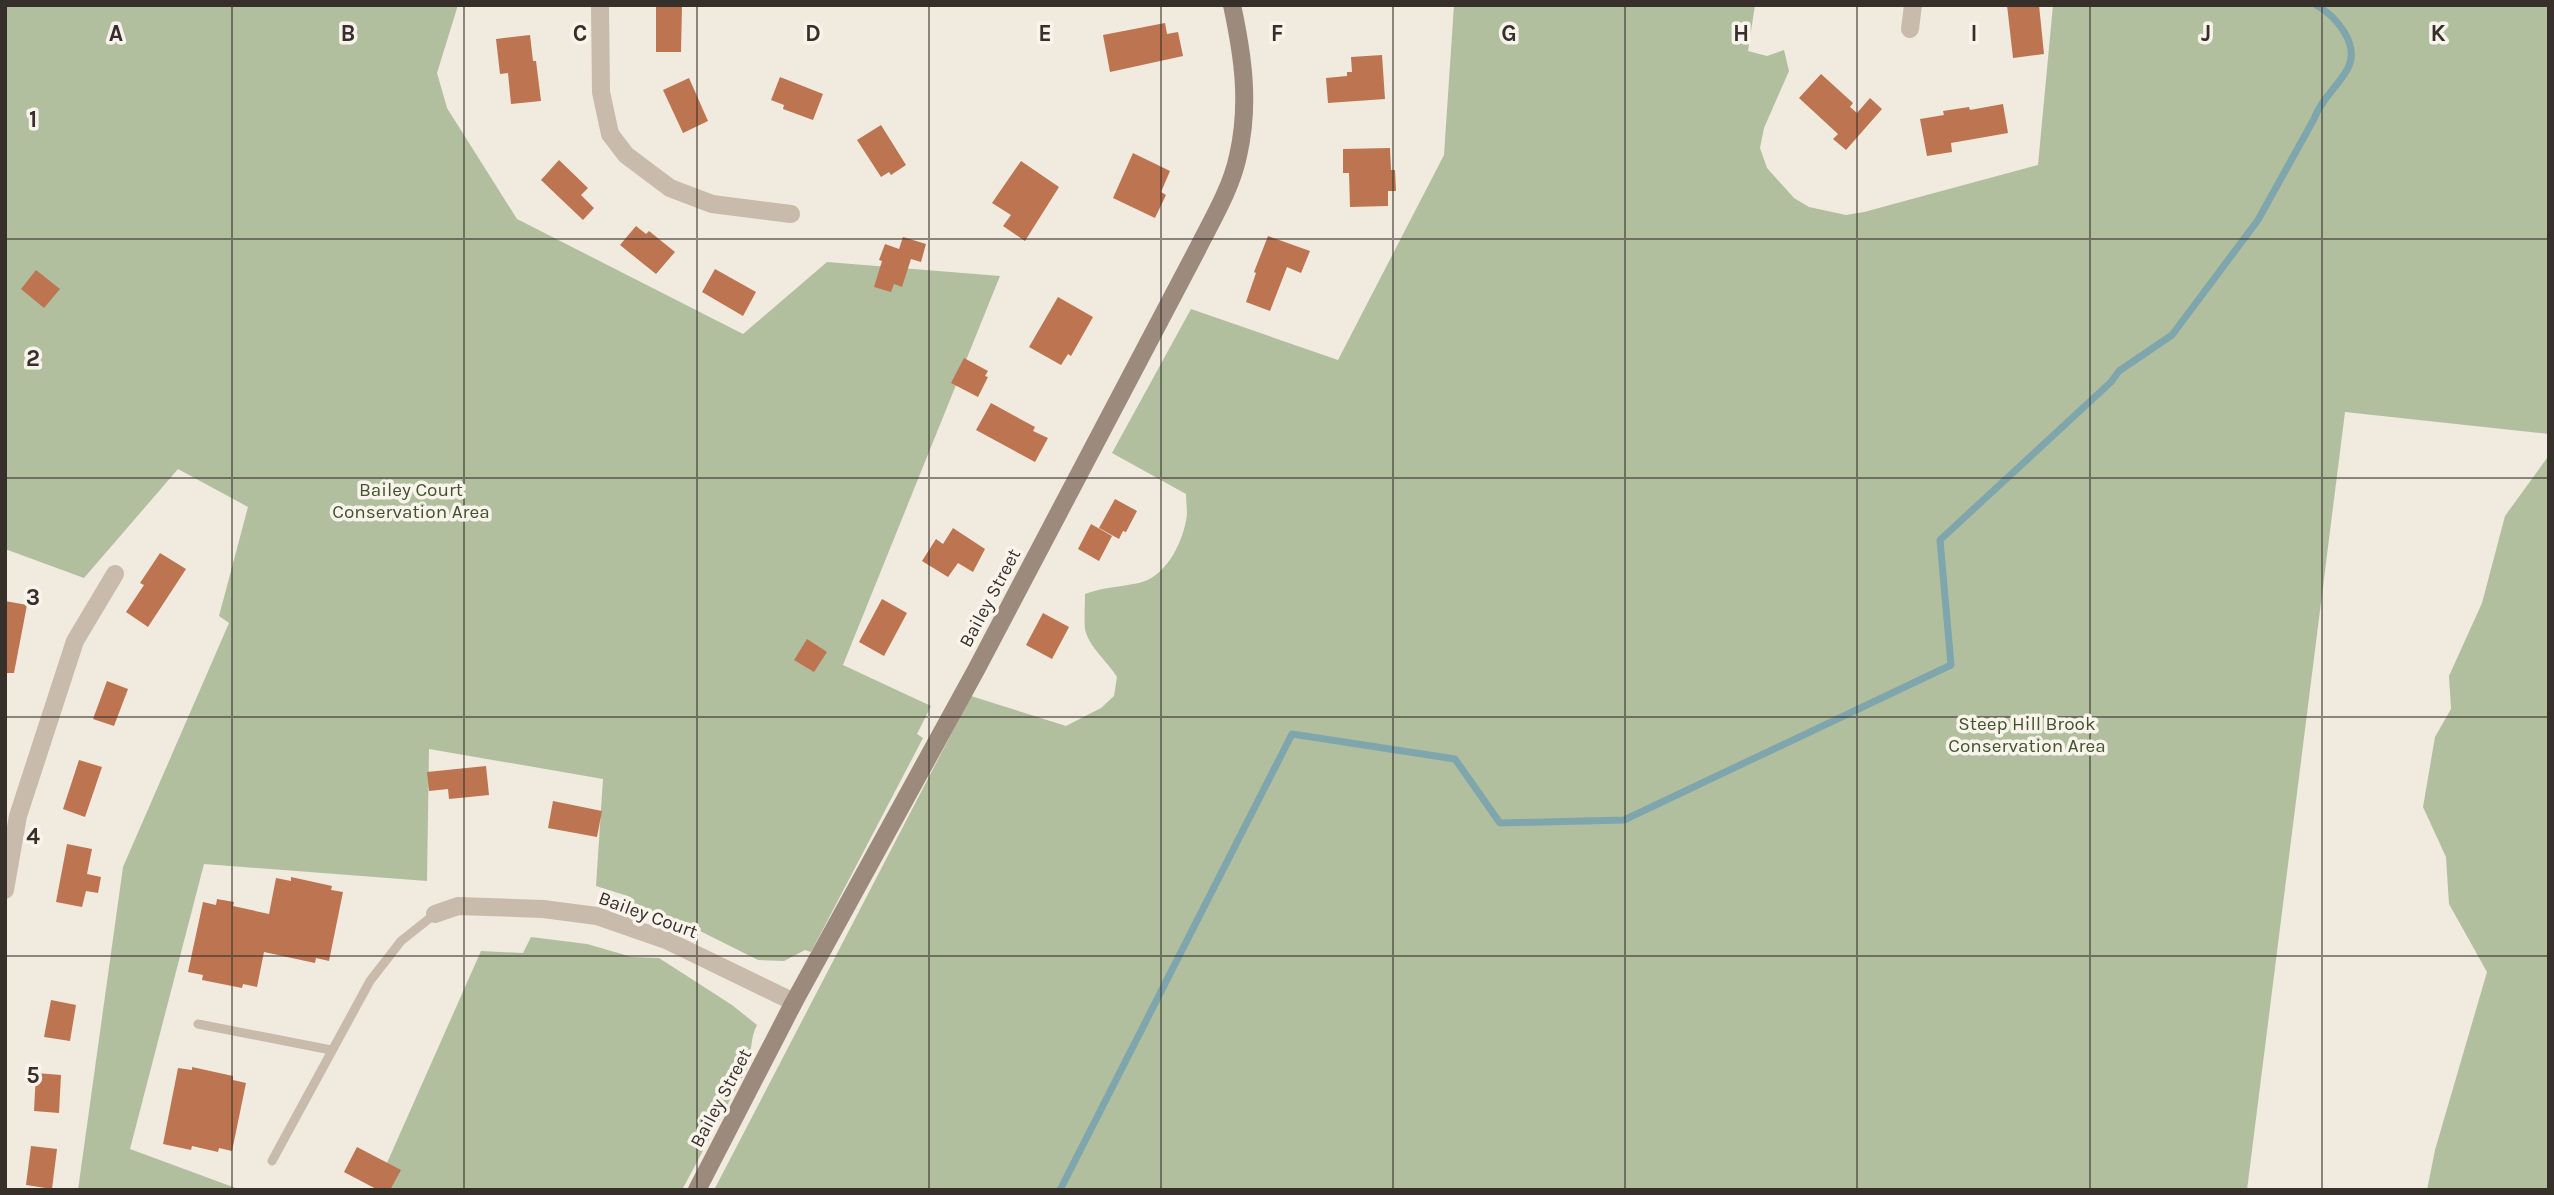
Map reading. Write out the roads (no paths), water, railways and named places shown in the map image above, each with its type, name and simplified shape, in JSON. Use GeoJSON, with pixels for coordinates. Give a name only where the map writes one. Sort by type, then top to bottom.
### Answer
{"type":"FeatureCollection","features":[{"type":"Feature","properties":{"kind":"street"},"geometry":{"type":"LineString","coordinates":[[600,5],[601,92],[610,134],[626,155],[670,188],[712,204],[791,214]]}},
{"type":"Feature","properties":{"kind":"street","name":"Bailey Street"},"geometry":{"type":"LineString","coordinates":[[697,1190],[794,1002],[983,658],[1227,188],[1238,156],[1246,97],[1243,58],[1232,5]]}},
{"type":"Feature","properties":{"kind":"street"},"geometry":{"type":"LineString","coordinates":[[1910,29],[1913,5]]}},
{"type":"Feature","properties":{"kind":"street"},"geometry":{"type":"LineString","coordinates":[[5,890],[12,814],[75,641],[115,574]]}},
{"type":"Feature","properties":{"kind":"street","name":"Bailey Court"},"geometry":{"type":"LineString","coordinates":[[435,914],[458,906],[543,909],[597,916],[666,940],[794,1002]]}},
{"type":"Feature","properties":{"kind":"lane"},"geometry":{"type":"LineString","coordinates":[[272,1161],[370,981],[401,941],[435,914]]}},
{"type":"Feature","properties":{"kind":"lane"},"geometry":{"type":"LineString","coordinates":[[198,1024],[331,1050]]}},
{"type":"Feature","properties":{"kind":"waterway"},"geometry":{"type":"LineString","coordinates":[[1060,1190],[1292,734],[1455,759],[1500,823],[1624,820],[1951,665],[1940,540],[2111,382],[2119,371],[2172,335],[2258,220],[2317,112],[2344,75],[2351,59],[2351,50],[2344,32],[2331,16],[2316,5]]}},
{"type":"Feature","properties":{"kind":"park label","name":"Bailey Court Conservation Area"},"geometry":{"type":"Point","coordinates":[411,501]}},
{"type":"Feature","properties":{"kind":"park label","name":"Steep Hill Brook Conservation Area"},"geometry":{"type":"Point","coordinates":[2027,735]}}]}
